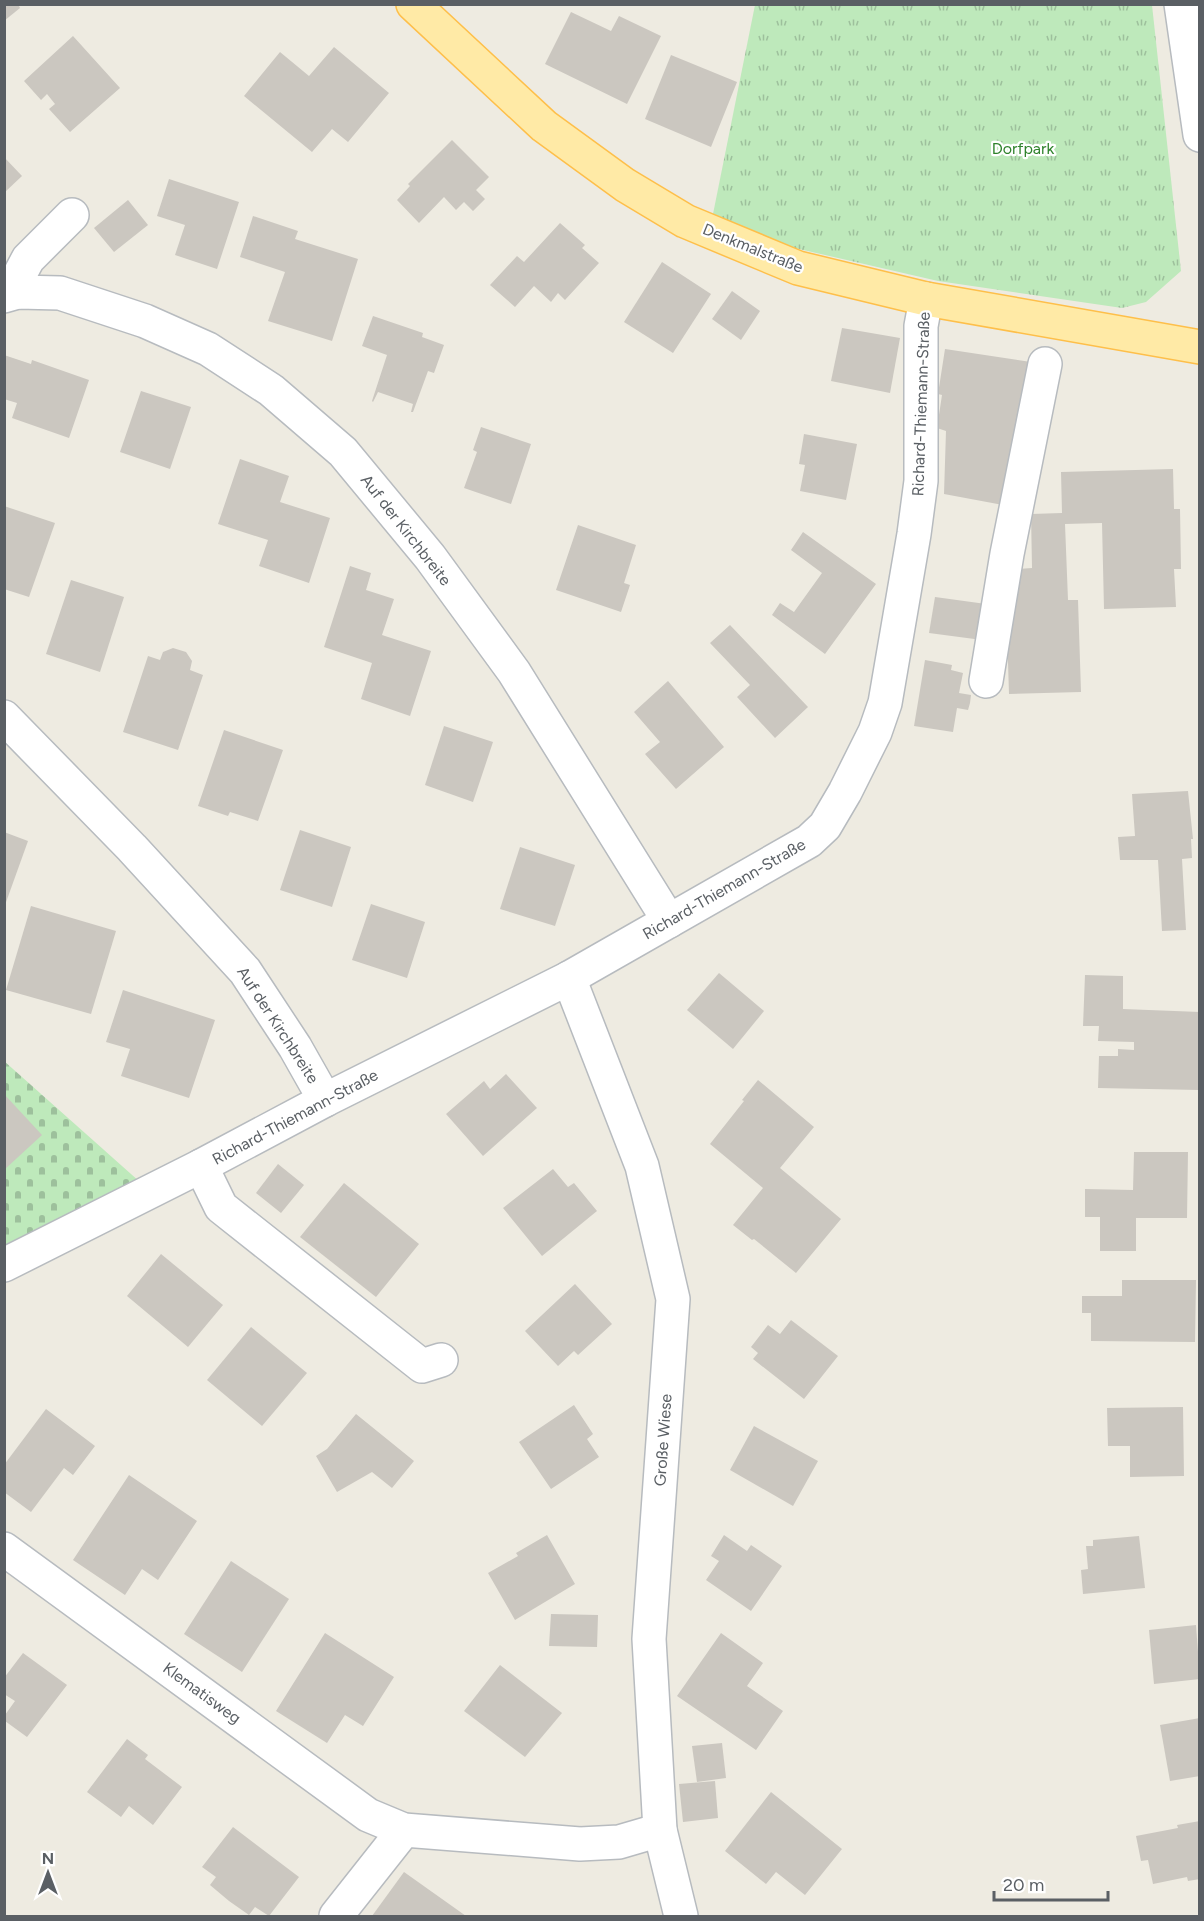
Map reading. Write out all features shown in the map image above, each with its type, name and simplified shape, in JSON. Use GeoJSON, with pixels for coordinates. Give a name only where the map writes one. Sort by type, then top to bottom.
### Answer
{"type":"FeatureCollection","features":[{"type":"Feature","properties":{"kind":"main road","name":"Denkmalstraße"},"geometry":{"type":"LineString","coordinates":[[413,4],[544,126],[625,185],[685,221],[798,268],[926,298],[1200,347]]}},
{"type":"Feature","properties":{"kind":"street"},"geometry":{"type":"LineString","coordinates":[[1181,4],[1200,135]]}},
{"type":"Feature","properties":{"kind":"street","name":"Auf der Kirchbreite"},"geometry":{"type":"LineString","coordinates":[[72,215],[28,259],[11,294],[60,293],[145,321],[208,349],[272,390],[343,452],[430,557],[514,672],[669,921]]}},
{"type":"Feature","properties":{"kind":"street","name":"Richard-Thiemann-Straße"},"geometry":{"type":"LineString","coordinates":[[4,1265],[569,978],[809,841],[825,826],[875,732],[887,692],[918,502],[921,458],[921,326],[926,298]]}},
{"type":"Feature","properties":{"kind":"street"},"geometry":{"type":"LineString","coordinates":[[986,681],[1007,554],[1045,364]]}},
{"type":"Feature","properties":{"kind":"street","name":"Auf der Kirchbreite"},"geometry":{"type":"LineString","coordinates":[[4,717],[132,848],[245,971],[295,1047],[326,1100]]}},
{"type":"Feature","properties":{"kind":"street","name":"Große Wiese"},"geometry":{"type":"LineString","coordinates":[[569,978],[642,1166],[673,1299],[649,1639],[660,1830],[681,1917]]}},
{"type":"Feature","properties":{"kind":"street","name":"Richard-Thiemann-Straße"},"geometry":{"type":"LineString","coordinates":[[201,1166],[220,1207],[422,1366],[441,1360]]}},
{"type":"Feature","properties":{"kind":"street","name":"Klematisweg"},"geometry":{"type":"LineString","coordinates":[[4,1549],[368,1815],[404,1830],[580,1844],[619,1842],[660,1830]]}},
{"type":"Feature","properties":{"kind":"street"},"geometry":{"type":"LineString","coordinates":[[336,1917],[404,1830]]}},
{"type":"Feature","properties":{"kind":"green space","name":"Dorfpark"},"geometry":{"type":"Polygon","coordinates":[[[755,5],[1152,5],[1181,271],[1146,302],[1122,308],[938,281],[760,240],[713,214],[755,5]]]}},
{"type":"Feature","properties":{"kind":"green space"},"geometry":{"type":"Polygon","coordinates":[[[4,1061],[140,1182],[5,1245],[4,1245],[4,1061]]]}},
{"type":"Feature","properties":{"kind":"building"},"geometry":{"type":"Polygon","coordinates":[[[4,4],[18,4],[20,8],[4,21],[4,4]]]}},
{"type":"Feature","properties":{"kind":"building"},"geometry":{"type":"Polygon","coordinates":[[[571,12],[611,31],[619,16],[661,36],[627,104],[545,64],[571,12]]]}},
{"type":"Feature","properties":{"kind":"building"},"geometry":{"type":"Polygon","coordinates":[[[73,36],[120,88],[70,132],[49,109],[55,104],[47,94],[41,100],[24,81],[73,36]]]}},
{"type":"Feature","properties":{"kind":"building"},"geometry":{"type":"Polygon","coordinates":[[[334,47],[389,93],[348,142],[332,129],[312,152],[244,96],[280,52],[309,76],[334,47]]]}},
{"type":"Feature","properties":{"kind":"building"},"geometry":{"type":"Polygon","coordinates":[[[671,55],[737,82],[711,147],[645,119],[671,55]]]}},
{"type":"Feature","properties":{"kind":"building"},"geometry":{"type":"Polygon","coordinates":[[[452,140],[489,177],[476,190],[485,199],[473,211],[464,202],[456,210],[444,197],[419,223],[397,200],[410,186],[408,184],[452,140]]]}},
{"type":"Feature","properties":{"kind":"building"},"geometry":{"type":"Polygon","coordinates":[[[4,157],[22,176],[4,193],[4,157]]]}},
{"type":"Feature","properties":{"kind":"building"},"geometry":{"type":"Polygon","coordinates":[[[169,179],[239,202],[217,269],[175,255],[185,225],[157,216],[169,179]]]}},
{"type":"Feature","properties":{"kind":"building"},"geometry":{"type":"Polygon","coordinates":[[[128,200],[148,225],[114,252],[94,228],[128,200]]]}},
{"type":"Feature","properties":{"kind":"building"},"geometry":{"type":"Polygon","coordinates":[[[253,216],[298,231],[295,239],[358,259],[332,341],[268,321],[285,272],[240,257],[253,216]]]}},
{"type":"Feature","properties":{"kind":"building"},"geometry":{"type":"Polygon","coordinates":[[[560,223],[585,245],[582,248],[599,263],[565,300],[558,293],[551,302],[534,286],[515,307],[490,285],[517,256],[524,262],[560,223]]]}},
{"type":"Feature","properties":{"kind":"building"},"geometry":{"type":"Polygon","coordinates":[[[662,262],[711,294],[673,353],[624,322],[662,262]]]}},
{"type":"Feature","properties":{"kind":"building"},"geometry":{"type":"Polygon","coordinates":[[[732,291],[760,311],[741,340],[712,319],[732,291]]]}},
{"type":"Feature","properties":{"kind":"building"},"geometry":{"type":"Polygon","coordinates":[[[373,316],[423,333],[422,337],[444,345],[434,373],[428,371],[413,412],[411,412],[413,404],[378,392],[372,401],[387,355],[362,346],[373,316]]]}},
{"type":"Feature","properties":{"kind":"building"},"geometry":{"type":"Polygon","coordinates":[[[842,328],[900,338],[890,393],[831,381],[842,328]]]}},
{"type":"Feature","properties":{"kind":"building"},"geometry":{"type":"Polygon","coordinates":[[[945,349],[1031,362],[1026,408],[1019,408],[1003,505],[944,494],[946,431],[937,428],[942,395],[938,394],[945,349]]]}},
{"type":"Feature","properties":{"kind":"building"},"geometry":{"type":"Polygon","coordinates":[[[4,355],[31,364],[32,360],[89,380],[69,438],[12,418],[17,403],[4,399],[4,355]]]}},
{"type":"Feature","properties":{"kind":"building"},"geometry":{"type":"Polygon","coordinates":[[[141,391],[191,407],[170,469],[120,452],[141,391]]]}},
{"type":"Feature","properties":{"kind":"building"},"geometry":{"type":"Polygon","coordinates":[[[481,427],[531,444],[511,504],[464,488],[477,452],[473,450],[481,427]]]}},
{"type":"Feature","properties":{"kind":"building"},"geometry":{"type":"Polygon","coordinates":[[[804,434],[857,444],[846,500],[800,491],[805,465],[799,464],[804,434]]]}},
{"type":"Feature","properties":{"kind":"building"},"geometry":{"type":"Polygon","coordinates":[[[240,459],[289,476],[280,502],[330,518],[309,583],[259,566],[268,540],[218,524],[240,459]]]}},
{"type":"Feature","properties":{"kind":"building"},"geometry":{"type":"Polygon","coordinates":[[[1173,469],[1174,509],[1180,509],[1181,569],[1174,569],[1176,607],[1104,609],[1102,523],[1065,524],[1068,600],[1078,600],[1081,692],[1009,694],[1006,598],[1018,598],[1018,569],[1032,568],[1031,514],[1062,513],[1061,472],[1173,469]]]}},
{"type":"Feature","properties":{"kind":"building"},"geometry":{"type":"Polygon","coordinates":[[[4,506],[55,523],[29,597],[4,589],[4,506]]]}},
{"type":"Feature","properties":{"kind":"building"},"geometry":{"type":"Polygon","coordinates":[[[578,525],[636,545],[624,583],[630,585],[621,612],[556,590],[578,525]]]}},
{"type":"Feature","properties":{"kind":"building"},"geometry":{"type":"Polygon","coordinates":[[[803,532],[876,584],[825,654],[772,615],[780,603],[794,612],[822,573],[791,550],[803,532]]]}},
{"type":"Feature","properties":{"kind":"building"},"geometry":{"type":"Polygon","coordinates":[[[350,566],[371,573],[366,590],[394,599],[382,635],[431,651],[410,716],[361,699],[372,663],[324,647],[350,566]]]}},
{"type":"Feature","properties":{"kind":"building"},"geometry":{"type":"Polygon","coordinates":[[[71,580],[124,597],[100,672],[46,654],[71,580]]]}},
{"type":"Feature","properties":{"kind":"building"},"geometry":{"type":"Polygon","coordinates":[[[935,597],[986,604],[982,640],[929,633],[935,597]]]}},
{"type":"Feature","properties":{"kind":"building"},"geometry":{"type":"Polygon","coordinates":[[[730,625],[808,707],[775,738],[737,697],[750,685],[710,643],[730,625]]]}},
{"type":"Feature","properties":{"kind":"building"},"geometry":{"type":"Polygon","coordinates":[[[173,648],[186,652],[192,661],[190,670],[203,675],[178,750],[123,732],[148,656],[160,660],[163,652],[173,648]]]}},
{"type":"Feature","properties":{"kind":"building"},"geometry":{"type":"Polygon","coordinates":[[[925,660],[952,665],[951,670],[963,673],[959,693],[971,695],[970,703],[968,710],[957,708],[953,732],[914,726],[925,660]]]}},
{"type":"Feature","properties":{"kind":"building"},"geometry":{"type":"Polygon","coordinates":[[[668,681],[724,747],[676,789],[645,754],[660,742],[634,712],[668,681]]]}},
{"type":"Feature","properties":{"kind":"building"},"geometry":{"type":"Polygon","coordinates":[[[444,726],[493,742],[473,802],[425,785],[444,726]]]}},
{"type":"Feature","properties":{"kind":"building"},"geometry":{"type":"Polygon","coordinates":[[[224,730],[283,750],[258,821],[230,812],[228,816],[198,806],[224,730]]]}},
{"type":"Feature","properties":{"kind":"building"},"geometry":{"type":"Polygon","coordinates":[[[1188,791],[1193,839],[1191,839],[1192,858],[1182,859],[1186,930],[1162,931],[1158,860],[1120,860],[1118,837],[1135,836],[1132,794],[1188,791]]]}},
{"type":"Feature","properties":{"kind":"building"},"geometry":{"type":"Polygon","coordinates":[[[300,830],[351,847],[332,907],[280,890],[300,830]]]}},
{"type":"Feature","properties":{"kind":"building"},"geometry":{"type":"Polygon","coordinates":[[[4,832],[28,841],[5,905],[4,905],[4,832]]]}},
{"type":"Feature","properties":{"kind":"building"},"geometry":{"type":"Polygon","coordinates":[[[520,847],[575,865],[555,926],[500,909],[520,847]]]}},
{"type":"Feature","properties":{"kind":"building"},"geometry":{"type":"Polygon","coordinates":[[[371,904],[425,922],[407,978],[352,960],[371,904]]]}},
{"type":"Feature","properties":{"kind":"building"},"geometry":{"type":"Polygon","coordinates":[[[31,906],[116,931],[91,1014],[6,990],[31,906]]]}},
{"type":"Feature","properties":{"kind":"building"},"geometry":{"type":"Polygon","coordinates":[[[719,973],[764,1011],[733,1049],[687,1010],[719,973]]]}},
{"type":"Feature","properties":{"kind":"building"},"geometry":{"type":"Polygon","coordinates":[[[1085,975],[1123,976],[1123,1009],[1200,1012],[1199,1090],[1098,1088],[1099,1056],[1118,1056],[1118,1049],[1134,1050],[1134,1042],[1098,1041],[1099,1026],[1083,1026],[1085,975]]]}},
{"type":"Feature","properties":{"kind":"building"},"geometry":{"type":"Polygon","coordinates":[[[123,990],[215,1020],[189,1098],[121,1076],[130,1049],[106,1042],[123,990]]]}},
{"type":"Feature","properties":{"kind":"building"},"geometry":{"type":"Polygon","coordinates":[[[506,1074],[537,1108],[483,1156],[446,1114],[484,1081],[490,1089],[506,1074]]]}},
{"type":"Feature","properties":{"kind":"building"},"geometry":{"type":"Polygon","coordinates":[[[758,1080],[814,1127],[780,1168],[841,1219],[796,1273],[733,1225],[763,1188],[710,1144],[758,1080]]]}},
{"type":"Feature","properties":{"kind":"building"},"geometry":{"type":"Polygon","coordinates":[[[4,1094],[42,1135],[4,1170],[4,1094]]]}},
{"type":"Feature","properties":{"kind":"building"},"geometry":{"type":"Polygon","coordinates":[[[1134,1152],[1188,1152],[1187,1218],[1136,1218],[1136,1251],[1100,1251],[1100,1217],[1085,1217],[1085,1189],[1133,1190],[1134,1152]]]}},
{"type":"Feature","properties":{"kind":"building"},"geometry":{"type":"Polygon","coordinates":[[[278,1164],[304,1185],[281,1213],[256,1193],[278,1164]]]}},
{"type":"Feature","properties":{"kind":"building"},"geometry":{"type":"Polygon","coordinates":[[[553,1169],[568,1187],[574,1183],[597,1211],[542,1256],[503,1208],[553,1169]]]}},
{"type":"Feature","properties":{"kind":"building"},"geometry":{"type":"Polygon","coordinates":[[[344,1183],[419,1244],[376,1297],[300,1237],[344,1183]]]}},
{"type":"Feature","properties":{"kind":"building"},"geometry":{"type":"Polygon","coordinates":[[[161,1254],[223,1305],[188,1347],[127,1296],[161,1254]]]}},
{"type":"Feature","properties":{"kind":"building"},"geometry":{"type":"Polygon","coordinates":[[[1122,1280],[1196,1280],[1195,1342],[1091,1341],[1091,1313],[1082,1313],[1082,1296],[1122,1296],[1122,1280]]]}},
{"type":"Feature","properties":{"kind":"building"},"geometry":{"type":"Polygon","coordinates":[[[575,1284],[612,1324],[578,1355],[574,1351],[558,1366],[525,1331],[575,1284]]]}},
{"type":"Feature","properties":{"kind":"building"},"geometry":{"type":"Polygon","coordinates":[[[791,1320],[838,1356],[804,1399],[753,1359],[758,1353],[751,1347],[768,1325],[780,1334],[791,1320]]]}},
{"type":"Feature","properties":{"kind":"building"},"geometry":{"type":"Polygon","coordinates":[[[251,1327],[307,1373],[262,1426],[207,1380],[251,1327]]]}},
{"type":"Feature","properties":{"kind":"building"},"geometry":{"type":"Polygon","coordinates":[[[574,1405],[593,1434],[587,1439],[599,1457],[551,1489],[519,1442],[574,1405]]]}},
{"type":"Feature","properties":{"kind":"building"},"geometry":{"type":"Polygon","coordinates":[[[1183,1407],[1184,1476],[1130,1477],[1130,1446],[1108,1446],[1107,1408],[1183,1407]]]}},
{"type":"Feature","properties":{"kind":"building"},"geometry":{"type":"Polygon","coordinates":[[[46,1409],[95,1446],[73,1475],[64,1468],[31,1512],[4,1492],[4,1465],[46,1409]]]}},
{"type":"Feature","properties":{"kind":"building"},"geometry":{"type":"Polygon","coordinates":[[[356,1414],[414,1461],[392,1488],[372,1472],[337,1492],[316,1456],[327,1449],[356,1414]]]}},
{"type":"Feature","properties":{"kind":"building"},"geometry":{"type":"Polygon","coordinates":[[[754,1426],[818,1461],[793,1506],[730,1470],[754,1426]]]}},
{"type":"Feature","properties":{"kind":"building"},"geometry":{"type":"Polygon","coordinates":[[[129,1475],[197,1521],[158,1580],[142,1569],[125,1595],[73,1560],[129,1475]]]}},
{"type":"Feature","properties":{"kind":"building"},"geometry":{"type":"Polygon","coordinates":[[[547,1535],[575,1584],[515,1620],[488,1573],[518,1556],[516,1553],[547,1535]]]}},
{"type":"Feature","properties":{"kind":"building"},"geometry":{"type":"Polygon","coordinates":[[[724,1535],[747,1551],[751,1545],[782,1566],[751,1611],[706,1580],[719,1561],[711,1556],[724,1535]]]}},
{"type":"Feature","properties":{"kind":"building"},"geometry":{"type":"Polygon","coordinates":[[[1139,1536],[1145,1588],[1083,1594],[1081,1570],[1088,1569],[1086,1546],[1093,1546],[1093,1540],[1139,1536]]]}},
{"type":"Feature","properties":{"kind":"building"},"geometry":{"type":"Polygon","coordinates":[[[231,1561],[289,1599],[242,1672],[184,1634],[231,1561]]]}},
{"type":"Feature","properties":{"kind":"building"},"geometry":{"type":"Polygon","coordinates":[[[551,1614],[598,1615],[597,1647],[549,1646],[551,1614]]]}},
{"type":"Feature","properties":{"kind":"building"},"geometry":{"type":"Polygon","coordinates":[[[1196,1625],[1200,1679],[1154,1684],[1149,1630],[1196,1625]]]}},
{"type":"Feature","properties":{"kind":"building"},"geometry":{"type":"Polygon","coordinates":[[[325,1633],[394,1677],[363,1726],[345,1715],[327,1743],[276,1711],[325,1633]]]}},
{"type":"Feature","properties":{"kind":"building"},"geometry":{"type":"Polygon","coordinates":[[[721,1633],[763,1663],[747,1686],[783,1711],[756,1750],[677,1696],[721,1633]]]}},
{"type":"Feature","properties":{"kind":"building"},"geometry":{"type":"Polygon","coordinates":[[[23,1653],[67,1685],[27,1737],[5,1721],[5,1715],[15,1701],[4,1694],[4,1678],[23,1653]]]}},
{"type":"Feature","properties":{"kind":"building"},"geometry":{"type":"Polygon","coordinates":[[[500,1665],[562,1713],[525,1757],[464,1711],[500,1665]]]}},
{"type":"Feature","properties":{"kind":"building"},"geometry":{"type":"Polygon","coordinates":[[[1200,1718],[1200,1776],[1170,1781],[1160,1725],[1200,1718]]]}},
{"type":"Feature","properties":{"kind":"building"},"geometry":{"type":"Polygon","coordinates":[[[127,1739],[148,1755],[145,1759],[182,1787],[153,1825],[129,1806],[121,1817],[87,1792],[127,1739]]]}},
{"type":"Feature","properties":{"kind":"building"},"geometry":{"type":"Polygon","coordinates":[[[722,1743],[726,1778],[697,1782],[692,1746],[722,1743]]]}},
{"type":"Feature","properties":{"kind":"building"},"geometry":{"type":"Polygon","coordinates":[[[715,1781],[718,1818],[683,1822],[679,1784],[715,1781]]]}},
{"type":"Feature","properties":{"kind":"building"},"geometry":{"type":"Polygon","coordinates":[[[771,1792],[842,1849],[805,1895],[776,1872],[766,1884],[725,1851],[771,1792]]]}},
{"type":"Feature","properties":{"kind":"building"},"geometry":{"type":"Polygon","coordinates":[[[1200,1821],[1200,1879],[1188,1881],[1187,1877],[1153,1884],[1148,1860],[1141,1861],[1136,1836],[1200,1821]]]}},
{"type":"Feature","properties":{"kind":"building"},"geometry":{"type":"Polygon","coordinates":[[[233,1827],[299,1877],[269,1916],[255,1907],[249,1915],[229,1901],[210,1885],[216,1877],[202,1867],[233,1827]]]}},
{"type":"Feature","properties":{"kind":"building"},"geometry":{"type":"Polygon","coordinates":[[[404,1872],[466,1916],[372,1916],[404,1872]]]}}]}
